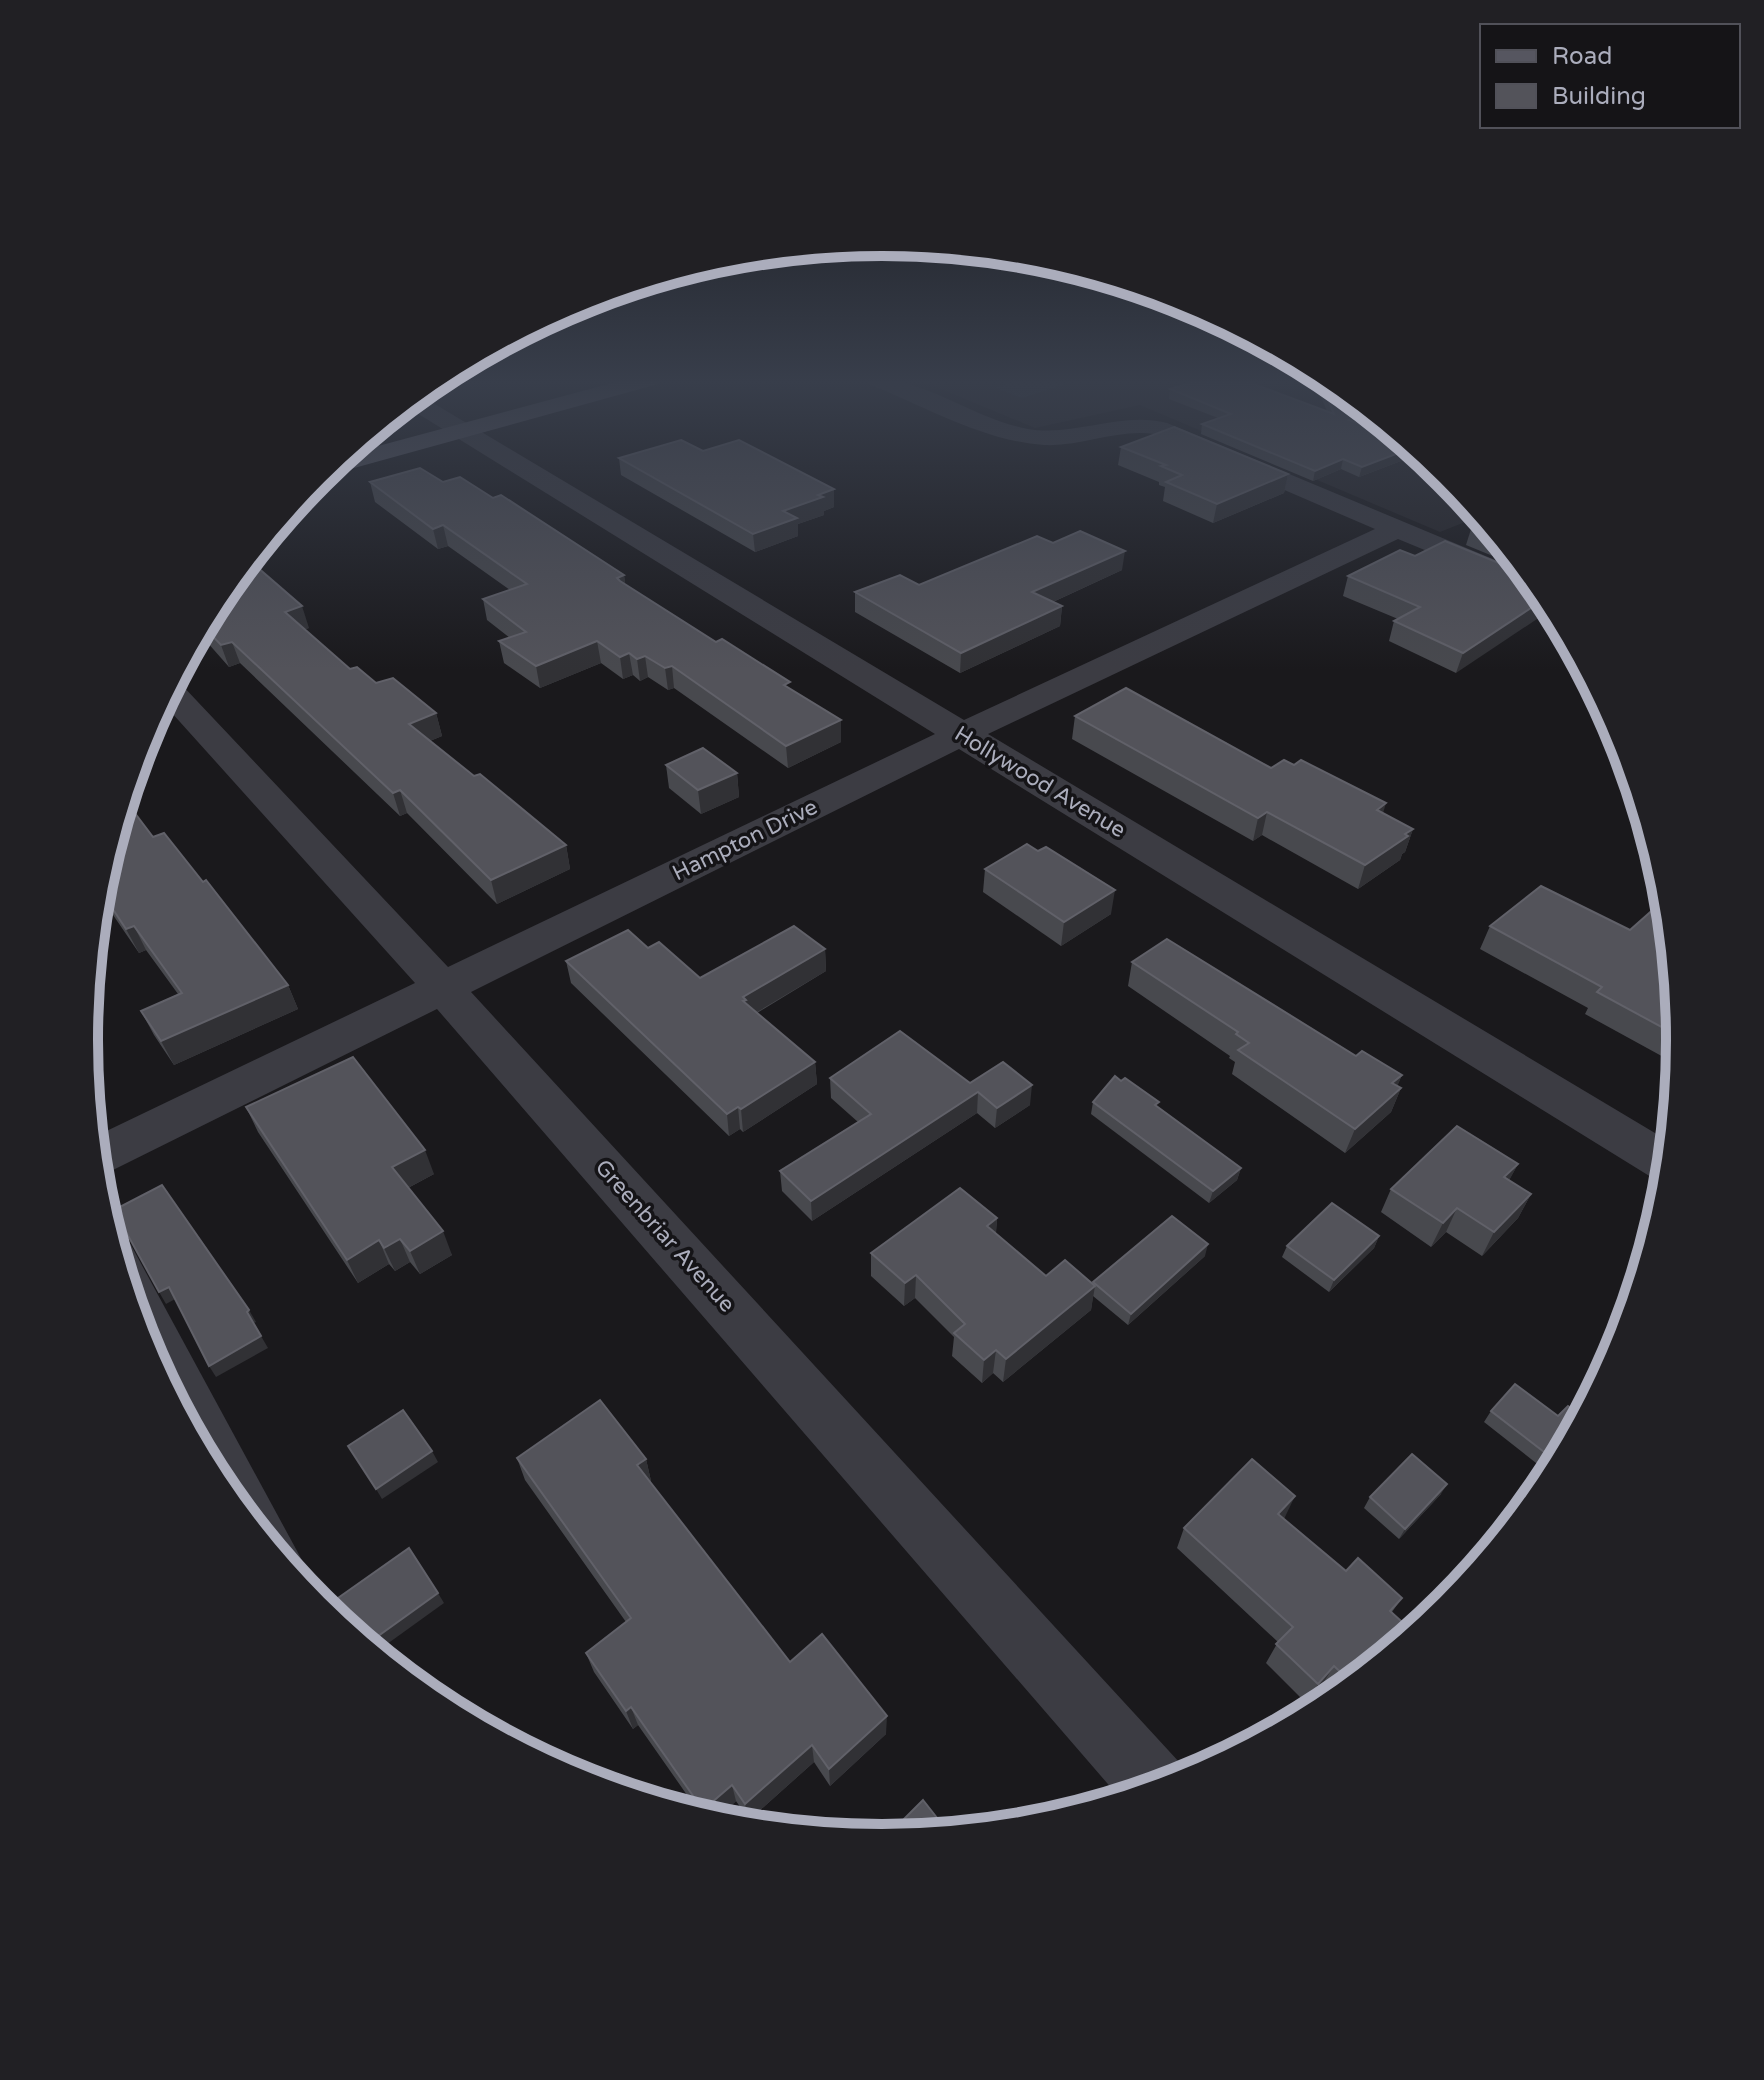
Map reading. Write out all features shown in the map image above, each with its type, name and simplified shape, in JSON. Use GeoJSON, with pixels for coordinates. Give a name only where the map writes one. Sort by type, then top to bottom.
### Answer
{"type":"FeatureCollection","features":[{"type":"Feature","properties":{"kind":"street","name":"Hollywood Avenue"},"geometry":{"type":"LineString","coordinates":[[539,476],[1657,1157]]}},
{"type":"Feature","properties":{"kind":"street"},"geometry":{"type":"LineString","coordinates":[[1272,476],[1511,577]]}},
{"type":"Feature","properties":{"kind":"street","name":"Hampton Drive"},"geometry":{"type":"LineString","coordinates":[[107,1152],[962,734],[1397,529]]}},
{"type":"Feature","properties":{"kind":"street","name":"Greenbriar Avenue"},"geometry":{"type":"LineString","coordinates":[[177,698],[443,988],[1147,1777]]}},
{"type":"Feature","properties":{"kind":"lane"},"geometry":{"type":"LineString","coordinates":[[136,1279],[266,1525]]}},
{"type":"Feature","properties":{"kind":"shaded area"},"geometry":{"type":"Polygon","coordinates":[[[1308,476],[1425,476],[1469,521],[1440,532],[1308,476]]]}},
{"type":"Feature","properties":{"kind":"building"},"geometry":{"type":"Polygon","coordinates":[[[391,476],[433,476],[443,482],[460,477],[493,498],[501,495],[624,575],[617,578],[620,581],[716,642],[722,639],[790,682],[784,685],[841,720],[786,746],[672,666],[665,668],[645,656],[637,659],[629,653],[620,657],[597,641],[536,666],[499,641],[526,632],[483,599],[527,584],[443,525],[433,529],[370,482],[391,476]]]}},
{"type":"Feature","properties":{"kind":"building"},"geometry":{"type":"Polygon","coordinates":[[[651,476],[809,476],[834,489],[818,495],[823,497],[783,511],[797,518],[753,534],[651,476]]]}},
{"type":"Feature","properties":{"kind":"building"},"geometry":{"type":"Polygon","coordinates":[[[1180,476],[1283,476],[1217,504],[1166,482],[1180,476]]]}},
{"type":"Feature","properties":{"kind":"building"},"geometry":{"type":"Polygon","coordinates":[[[1080,531],[1125,551],[1032,592],[1062,606],[961,653],[855,592],[900,575],[919,585],[1037,536],[1053,543],[1080,531]]]}},
{"type":"Feature","properties":{"kind":"building"},"geometry":{"type":"Polygon","coordinates":[[[1445,541],[1506,566],[1535,605],[1463,653],[1394,621],[1420,607],[1348,576],[1400,550],[1415,556],[1445,541]]]}},
{"type":"Feature","properties":{"kind":"building"},"geometry":{"type":"Polygon","coordinates":[[[257,567],[302,606],[285,612],[350,669],[357,667],[376,683],[393,678],[436,713],[409,724],[474,776],[480,774],[566,845],[491,880],[400,790],[393,793],[232,642],[221,645],[211,635],[257,567]]]}},
{"type":"Feature","properties":{"kind":"building"},"geometry":{"type":"Polygon","coordinates":[[[1126,688],[1271,768],[1284,760],[1294,765],[1301,760],[1386,803],[1377,810],[1413,829],[1405,834],[1408,836],[1365,865],[1267,812],[1258,818],[1075,716],[1126,688]]]}},
{"type":"Feature","properties":{"kind":"building"},"geometry":{"type":"Polygon","coordinates":[[[703,748],[737,773],[698,790],[666,765],[703,748]]]}},
{"type":"Feature","properties":{"kind":"building"},"geometry":{"type":"Polygon","coordinates":[[[133,811],[153,837],[164,833],[203,882],[206,880],[288,985],[161,1041],[141,1011],[182,993],[134,926],[126,929],[110,905],[133,811]]]}},
{"type":"Feature","properties":{"kind":"building"},"geometry":{"type":"Polygon","coordinates":[[[1027,844],[1038,851],[1046,847],[1115,890],[1064,922],[985,869],[1027,844]]]}},
{"type":"Feature","properties":{"kind":"building"},"geometry":{"type":"Polygon","coordinates":[[[1541,886],[1630,930],[1654,908],[1666,1029],[1597,992],[1602,987],[1490,926],[1541,886]]]}},
{"type":"Feature","properties":{"kind":"building"},"geometry":{"type":"Polygon","coordinates":[[[794,926],[825,949],[743,997],[746,1000],[743,1001],[815,1062],[741,1109],[738,1107],[727,1114],[566,961],[628,930],[648,948],[659,942],[700,978],[794,926]]]}},
{"type":"Feature","properties":{"kind":"building"},"geometry":{"type":"Polygon","coordinates":[[[1167,939],[1356,1056],[1362,1051],[1402,1075],[1392,1083],[1401,1088],[1355,1129],[1238,1050],[1249,1043],[1236,1034],[1238,1032],[1132,962],[1167,939]]]}},
{"type":"Feature","properties":{"kind":"building"},"geometry":{"type":"Polygon","coordinates":[[[900,1031],[970,1083],[1003,1062],[1032,1085],[997,1108],[978,1092],[811,1201],[780,1171],[871,1114],[830,1078],[900,1031]]]}},
{"type":"Feature","properties":{"kind":"building"},"geometry":{"type":"Polygon","coordinates":[[[353,1057],[425,1150],[392,1167],[443,1231],[410,1251],[400,1239],[384,1248],[379,1240],[347,1260],[246,1107],[353,1057]]]}},
{"type":"Feature","properties":{"kind":"building"},"geometry":{"type":"Polygon","coordinates":[[[1115,1076],[1121,1081],[1125,1078],[1159,1102],[1155,1105],[1241,1168],[1213,1191],[1093,1102],[1115,1076]]]}},
{"type":"Feature","properties":{"kind":"building"},"geometry":{"type":"Polygon","coordinates":[[[1457,1126],[1518,1164],[1504,1177],[1531,1194],[1494,1232],[1457,1208],[1443,1223],[1391,1189],[1457,1126]]]}},
{"type":"Feature","properties":{"kind":"building"},"geometry":{"type":"Polygon","coordinates":[[[162,1185],[249,1310],[247,1312],[261,1336],[209,1366],[169,1287],[159,1292],[119,1220],[117,1209],[162,1185]]]}},
{"type":"Feature","properties":{"kind":"building"},"geometry":{"type":"Polygon","coordinates":[[[960,1188],[997,1218],[987,1226],[1046,1276],[1065,1260],[1095,1286],[1006,1359],[996,1350],[984,1360],[954,1333],[965,1324],[916,1275],[905,1283],[871,1253],[960,1188]]]}},
{"type":"Feature","properties":{"kind":"building"},"geometry":{"type":"Polygon","coordinates":[[[1332,1203],[1379,1236],[1334,1280],[1287,1246],[1332,1203]]]}},
{"type":"Feature","properties":{"kind":"building"},"geometry":{"type":"Polygon","coordinates":[[[1172,1216],[1208,1244],[1131,1314],[1093,1282],[1172,1216]]]}},
{"type":"Feature","properties":{"kind":"building"},"geometry":{"type":"Polygon","coordinates":[[[1515,1384],[1558,1416],[1568,1406],[1573,1410],[1547,1454],[1491,1411],[1515,1384]]]}},
{"type":"Feature","properties":{"kind":"building"},"geometry":{"type":"Polygon","coordinates":[[[600,1400],[646,1459],[637,1465],[790,1662],[822,1634],[887,1716],[829,1769],[812,1745],[745,1804],[732,1785],[710,1804],[697,1801],[631,1707],[626,1711],[586,1653],[631,1618],[517,1458],[600,1400]]]}},
{"type":"Feature","properties":{"kind":"building"},"geometry":{"type":"Polygon","coordinates":[[[403,1410],[432,1451],[376,1489],[348,1446],[403,1410]]]}},
{"type":"Feature","properties":{"kind":"building"},"geometry":{"type":"Polygon","coordinates":[[[1412,1454],[1447,1484],[1405,1529],[1370,1497],[1412,1454]]]}},
{"type":"Feature","properties":{"kind":"building"},"geometry":{"type":"Polygon","coordinates":[[[1252,1459],[1295,1496],[1278,1514],[1346,1571],[1358,1558],[1402,1598],[1390,1611],[1404,1624],[1343,1674],[1334,1666],[1318,1684],[1276,1644],[1293,1627],[1184,1528],[1252,1459]]]}},
{"type":"Feature","properties":{"kind":"building"},"geometry":{"type":"Polygon","coordinates":[[[409,1548],[438,1593],[376,1638],[345,1610],[338,1598],[409,1548]]]}},
{"type":"Feature","properties":{"kind":"building"},"geometry":{"type":"Polygon","coordinates":[[[923,1800],[940,1821],[933,1822],[900,1823],[923,1800]]]}}]}
